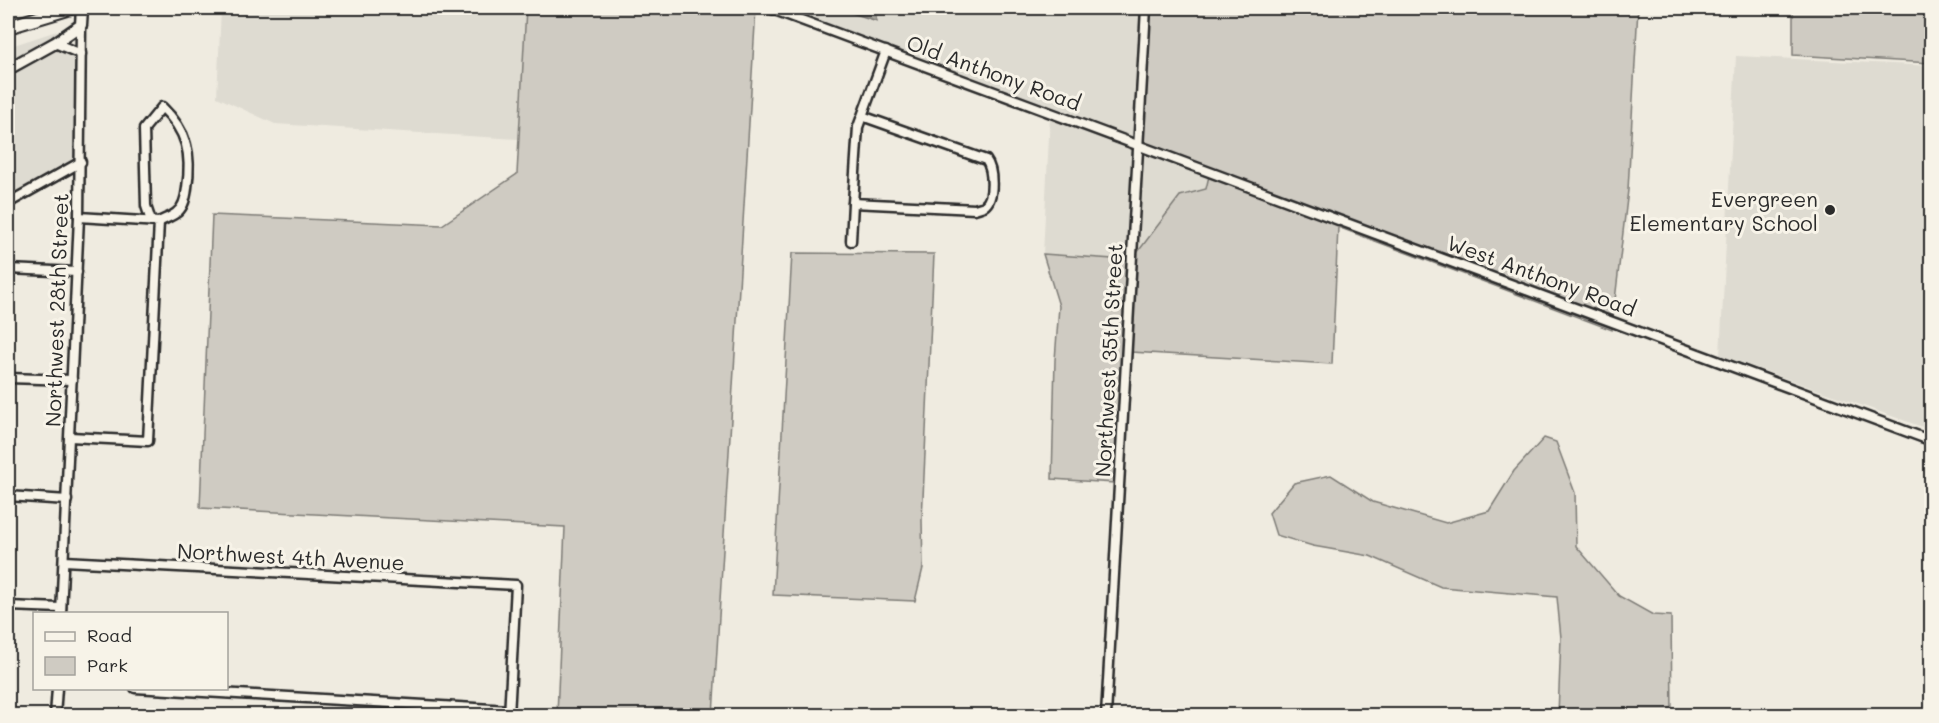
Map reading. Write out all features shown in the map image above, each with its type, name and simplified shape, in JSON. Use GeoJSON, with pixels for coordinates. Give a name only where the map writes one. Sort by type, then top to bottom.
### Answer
{"type":"FeatureCollection","features":[{"type":"Feature","properties":{"kind":"highway"},"geometry":{"type":"LineString","coordinates":[[8,27],[71,8]]}},
{"type":"Feature","properties":{"kind":"main road","name":"Northwest 28th Street"},"geometry":{"type":"LineString","coordinates":[[81,25],[82,8]]}},
{"type":"Feature","properties":{"kind":"main road"},"geometry":{"type":"LineString","coordinates":[[8,69],[55,43],[81,25]]}},
{"type":"Feature","properties":{"kind":"street","name":"Old Anthony Road"},"geometry":{"type":"LineString","coordinates":[[769,8],[1138,145]]}},
{"type":"Feature","properties":{"kind":"street","name":"Northwest 35th Street"},"geometry":{"type":"LineString","coordinates":[[1106,716],[1146,8]]}},
{"type":"Feature","properties":{"kind":"street","name":"Northwest 28th Street"},"geometry":{"type":"LineString","coordinates":[[61,611],[80,217],[81,25]]}},
{"type":"Feature","properties":{"kind":"street"},"geometry":{"type":"LineString","coordinates":[[55,43],[81,54]]}},
{"type":"Feature","properties":{"kind":"street"},"geometry":{"type":"LineString","coordinates":[[851,241],[856,139],[886,51]]}},
{"type":"Feature","properties":{"kind":"street"},"geometry":{"type":"LineString","coordinates":[[70,437],[148,441],[155,221],[146,206],[144,129],[162,107],[173,118],[186,140],[190,161],[186,196],[177,213],[155,221],[80,217]]}},
{"type":"Feature","properties":{"kind":"street"},"geometry":{"type":"LineString","coordinates":[[853,203],[975,209],[984,207],[990,196],[992,174],[986,160],[862,116]]}},
{"type":"Feature","properties":{"kind":"street","name":"West Anthony Road"},"geometry":{"type":"LineString","coordinates":[[1138,145],[1932,441]]}},
{"type":"Feature","properties":{"kind":"street"},"geometry":{"type":"LineString","coordinates":[[8,203],[81,162]]}},
{"type":"Feature","properties":{"kind":"street"},"geometry":{"type":"LineString","coordinates":[[8,269],[77,272]]}},
{"type":"Feature","properties":{"kind":"street"},"geometry":{"type":"LineString","coordinates":[[8,378],[72,380]]}},
{"type":"Feature","properties":{"kind":"street"},"geometry":{"type":"LineString","coordinates":[[8,496],[67,500]]}},
{"type":"Feature","properties":{"kind":"street","name":"Northwest 4th Avenue"},"geometry":{"type":"LineString","coordinates":[[64,561],[516,585],[509,713]]}},
{"type":"Feature","properties":{"kind":"street"},"geometry":{"type":"LineString","coordinates":[[8,606],[61,611]]}},
{"type":"Feature","properties":{"kind":"street"},"geometry":{"type":"LineString","coordinates":[[55,716],[57,690]]}},
{"type":"Feature","properties":{"kind":"street"},"geometry":{"type":"LineString","coordinates":[[165,690],[509,713]]}},
{"type":"Feature","properties":{"kind":"shaded area"},"geometry":{"type":"Polygon","coordinates":[[[221,8],[526,8],[519,139],[275,124],[217,97],[221,8]]]}},
{"type":"Feature","properties":{"kind":"shaded area"},"geometry":{"type":"Polygon","coordinates":[[[781,8],[836,8],[876,21],[874,8],[1142,8],[1134,139],[781,8]]]}},
{"type":"Feature","properties":{"kind":"shaded area"},"geometry":{"type":"Polygon","coordinates":[[[836,8],[874,8],[877,21],[836,8]]]}},
{"type":"Feature","properties":{"kind":"shaded area"},"geometry":{"type":"Polygon","coordinates":[[[72,26],[52,40],[8,65],[8,47],[72,26]]]}},
{"type":"Feature","properties":{"kind":"shaded area"},"geometry":{"type":"Polygon","coordinates":[[[56,48],[76,56],[76,160],[8,198],[8,75],[56,48]]]}},
{"type":"Feature","properties":{"kind":"shaded area","name":"Evergreen Elementary School"},"geometry":{"type":"Polygon","coordinates":[[[1736,56],[1931,66],[1931,430],[1720,355],[1736,56]]]}},
{"type":"Feature","properties":{"kind":"shaded area"},"geometry":{"type":"Polygon","coordinates":[[[1050,117],[1134,148],[1127,260],[1043,254],[1050,117]]]}},
{"type":"Feature","properties":{"kind":"shaded area"},"geometry":{"type":"Polygon","coordinates":[[[1143,151],[1209,176],[1206,189],[1137,253],[1143,151]]]}},
{"type":"Feature","properties":{"kind":"green space"},"geometry":{"type":"Polygon","coordinates":[[[526,8],[756,8],[713,715],[557,715],[565,527],[200,508],[212,215],[442,225],[517,174],[526,8]]]}},
{"type":"Feature","properties":{"kind":"green space"},"geometry":{"type":"Polygon","coordinates":[[[1151,8],[1638,8],[1628,190],[1613,317],[1143,143],[1151,8]]]}},
{"type":"Feature","properties":{"kind":"green space"},"geometry":{"type":"Polygon","coordinates":[[[1793,8],[1931,8],[1931,63],[1793,55],[1793,8]]]}},
{"type":"Feature","properties":{"kind":"green space"},"geometry":{"type":"Polygon","coordinates":[[[1209,176],[1612,325],[1612,330],[1338,227],[1332,364],[1131,352],[1137,253],[1180,196],[1206,189],[1209,176]]]}},
{"type":"Feature","properties":{"kind":"green space"},"geometry":{"type":"Polygon","coordinates":[[[792,253],[934,254],[922,520],[923,568],[915,601],[773,595],[792,253]]]}},
{"type":"Feature","properties":{"kind":"green space"},"geometry":{"type":"Polygon","coordinates":[[[1043,254],[1127,260],[1114,483],[1052,479],[1055,360],[1059,306],[1043,254]]]}},
{"type":"Feature","properties":{"kind":"green space"},"geometry":{"type":"Polygon","coordinates":[[[1544,438],[1556,442],[1575,493],[1576,546],[1619,596],[1653,615],[1671,616],[1672,715],[1558,715],[1561,638],[1557,597],[1441,587],[1370,556],[1313,546],[1276,535],[1269,513],[1294,483],[1331,475],[1373,502],[1446,523],[1489,511],[1514,471],[1544,438]]]}},
{"type":"Feature","properties":{"kind":"place","name":"Evergreen Elementary School"},"geometry":{"type":"Point","coordinates":[1830,210]}}]}
